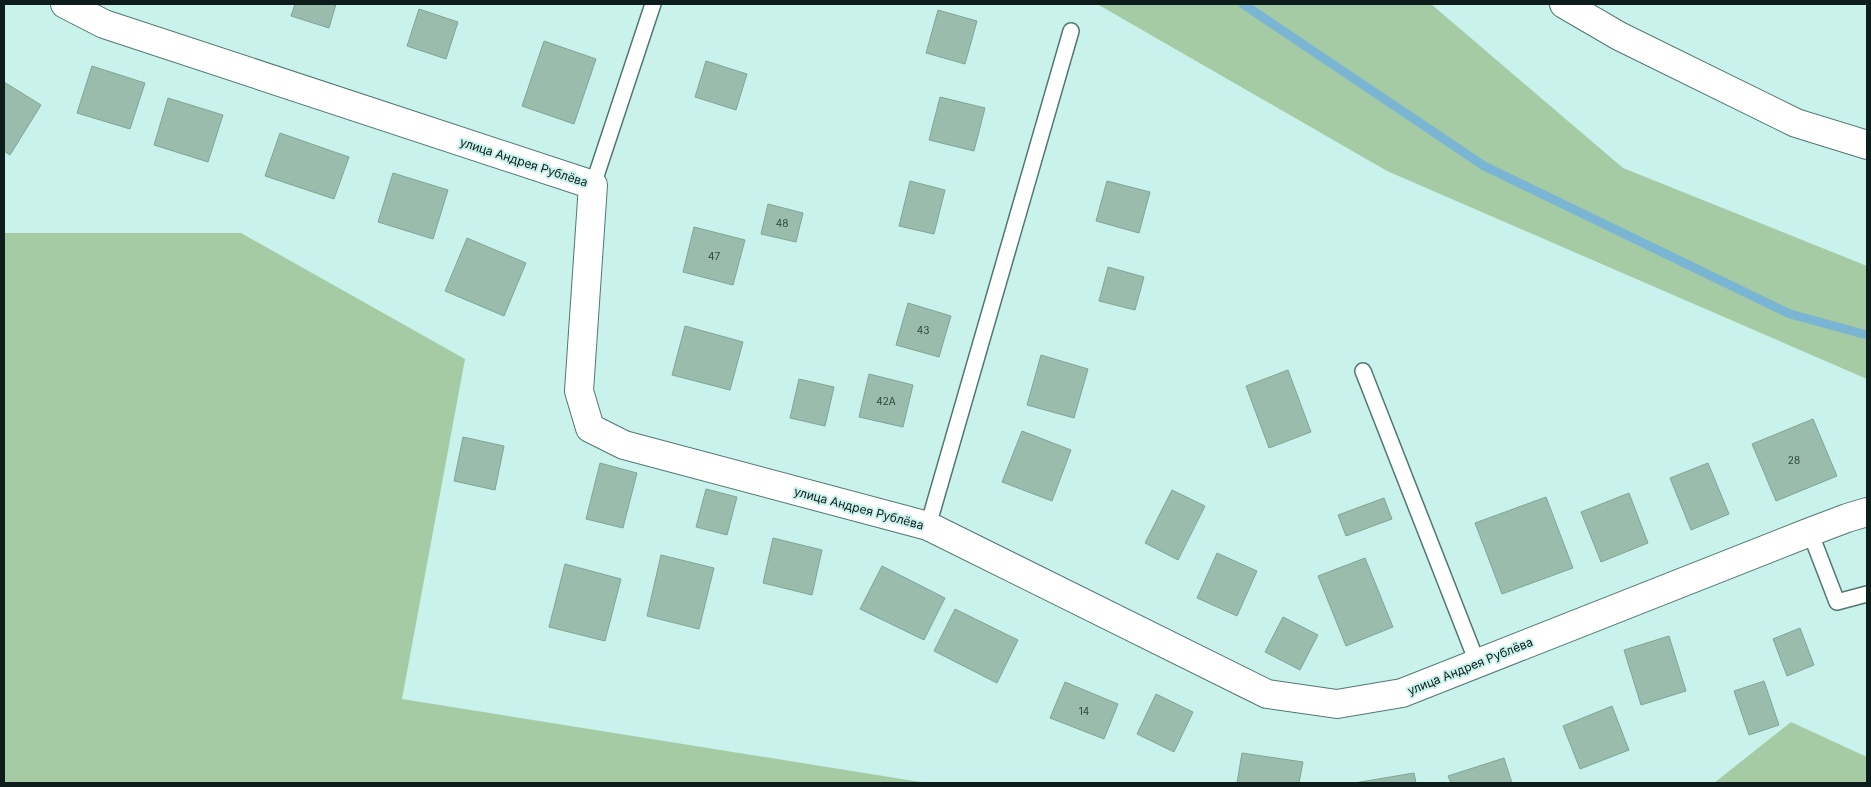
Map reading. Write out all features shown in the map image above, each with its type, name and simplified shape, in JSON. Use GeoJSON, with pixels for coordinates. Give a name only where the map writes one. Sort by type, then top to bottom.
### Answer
{"type":"FeatureCollection","features":[{"type":"Feature","properties":{"kind":"street","name":"улица Андрея Рублёва"},"geometry":{"type":"LineString","coordinates":[[64,4],[104,24],[593,184],[579,391],[590,428],[624,446],[928,526],[1267,694],[1337,704],[1402,693],[1810,532],[1867,512]]}},
{"type":"Feature","properties":{"kind":"street"},"geometry":{"type":"LineString","coordinates":[[1564,4],[1620,36],[1796,123],[1867,145]]}},
{"type":"Feature","properties":{"kind":"lane"},"geometry":{"type":"LineString","coordinates":[[593,184],[653,4]]}},
{"type":"Feature","properties":{"kind":"lane"},"geometry":{"type":"LineString","coordinates":[[928,526],[1071,31]]}},
{"type":"Feature","properties":{"kind":"lane"},"geometry":{"type":"LineString","coordinates":[[1363,371],[1477,662]]}},
{"type":"Feature","properties":{"kind":"lane"},"geometry":{"type":"LineString","coordinates":[[1810,532],[1837,602],[1867,594]]}},
{"type":"Feature","properties":{"kind":"green space"},"geometry":{"type":"Polygon","coordinates":[[[1097,4],[1431,4],[1623,168],[1867,266],[1867,379],[1387,171],[1097,4]]]}},
{"type":"Feature","properties":{"kind":"green space"},"geometry":{"type":"Polygon","coordinates":[[[4,233],[241,233],[465,359],[402,699],[927,783],[4,783],[4,233]]]}},
{"type":"Feature","properties":{"kind":"green space"},"geometry":{"type":"Polygon","coordinates":[[[1791,722],[1867,757],[1867,783],[1714,783],[1791,722]]]}},
{"type":"Feature","properties":{"kind":"building"},"geometry":{"type":"Polygon","coordinates":[[[295,4],[336,4],[329,28],[291,16],[295,4]]]}},
{"type":"Feature","properties":{"kind":"building"},"geometry":{"type":"Polygon","coordinates":[[[419,9],[458,22],[446,59],[407,46],[419,9]]]}},
{"type":"Feature","properties":{"kind":"building"},"geometry":{"type":"Polygon","coordinates":[[[938,10],[977,21],[965,64],[926,53],[938,10]]]}},
{"type":"Feature","properties":{"kind":"building"},"geometry":{"type":"Polygon","coordinates":[[[544,41],[596,59],[574,124],[522,106],[544,41]]]}},
{"type":"Feature","properties":{"kind":"building"},"geometry":{"type":"Polygon","coordinates":[[[706,61],[747,74],[736,110],[695,97],[706,61]]]}},
{"type":"Feature","properties":{"kind":"building"},"geometry":{"type":"Polygon","coordinates":[[[92,66],[145,83],[130,129],[77,113],[92,66]]]}},
{"type":"Feature","properties":{"kind":"building"},"geometry":{"type":"Polygon","coordinates":[[[4,82],[41,105],[10,155],[4,151],[4,82]]]}},
{"type":"Feature","properties":{"kind":"building"},"geometry":{"type":"Polygon","coordinates":[[[940,97],[985,108],[974,151],[929,140],[940,97]]]}},
{"type":"Feature","properties":{"kind":"building"},"geometry":{"type":"Polygon","coordinates":[[[168,98],[223,115],[208,162],[154,145],[168,98]]]}},
{"type":"Feature","properties":{"kind":"building"},"geometry":{"type":"Polygon","coordinates":[[[280,133],[349,157],[334,199],[265,176],[280,133]]]}},
{"type":"Feature","properties":{"kind":"building"},"geometry":{"type":"Polygon","coordinates":[[[393,173],[448,190],[433,239],[378,222],[393,173]]]}},
{"type":"Feature","properties":{"kind":"building"},"geometry":{"type":"Polygon","coordinates":[[[910,181],[945,190],[934,234],[899,226],[910,181]]]}},
{"type":"Feature","properties":{"kind":"building"},"geometry":{"type":"Polygon","coordinates":[[[1107,181],[1150,192],[1139,233],[1096,221],[1107,181]]]}},
{"type":"Feature","properties":{"kind":"building"},"geometry":{"type":"Polygon","coordinates":[[[768,204],[803,213],[796,242],[761,234],[768,204]]]}},
{"type":"Feature","properties":{"kind":"building"},"geometry":{"type":"Polygon","coordinates":[[[694,227],[745,240],[733,285],[683,272],[694,227]]]}},
{"type":"Feature","properties":{"kind":"building"},"geometry":{"type":"Polygon","coordinates":[[[467,238],[526,263],[504,316],[445,291],[467,238]]]}},
{"type":"Feature","properties":{"kind":"building"},"geometry":{"type":"Polygon","coordinates":[[[1108,267],[1144,277],[1135,310],[1099,301],[1108,267]]]}},
{"type":"Feature","properties":{"kind":"building"},"geometry":{"type":"Polygon","coordinates":[[[908,303],[951,316],[939,357],[896,345],[908,303]]]}},
{"type":"Feature","properties":{"kind":"building"},"geometry":{"type":"Polygon","coordinates":[[[685,326],[743,342],[730,390],[672,375],[685,326]]]}},
{"type":"Feature","properties":{"kind":"building"},"geometry":{"type":"Polygon","coordinates":[[[1041,355],[1088,369],[1074,418],[1027,405],[1041,355]]]}},
{"type":"Feature","properties":{"kind":"building"},"geometry":{"type":"Polygon","coordinates":[[[1288,370],[1311,432],[1269,448],[1246,386],[1288,370]]]}},
{"type":"Feature","properties":{"kind":"building"},"geometry":{"type":"Polygon","coordinates":[[[869,374],[913,385],[903,427],[859,417],[869,374]]]}},
{"type":"Feature","properties":{"kind":"building"},"geometry":{"type":"Polygon","coordinates":[[[799,379],[834,387],[825,426],[790,418],[799,379]]]}},
{"type":"Feature","properties":{"kind":"building"},"geometry":{"type":"Polygon","coordinates":[[[1813,419],[1837,476],[1776,501],[1752,444],[1813,419]]]}},
{"type":"Feature","properties":{"kind":"building"},"geometry":{"type":"Polygon","coordinates":[[[1022,431],[1071,450],[1052,501],[1002,482],[1022,431]]]}},
{"type":"Feature","properties":{"kind":"building"},"geometry":{"type":"Polygon","coordinates":[[[463,437],[504,446],[495,490],[454,481],[463,437]]]}},
{"type":"Feature","properties":{"kind":"building"},"geometry":{"type":"Polygon","coordinates":[[[600,463],[637,473],[623,528],[586,519],[600,463]]]}},
{"type":"Feature","properties":{"kind":"building"},"geometry":{"type":"Polygon","coordinates":[[[1708,463],[1729,514],[1691,530],[1670,478],[1708,463]]]}},
{"type":"Feature","properties":{"kind":"building"},"geometry":{"type":"Polygon","coordinates":[[[706,489],[737,497],[727,535],[696,527],[706,489]]]}},
{"type":"Feature","properties":{"kind":"building"},"geometry":{"type":"Polygon","coordinates":[[[1172,490],[1205,506],[1178,560],[1145,543],[1172,490]]]}},
{"type":"Feature","properties":{"kind":"building"},"geometry":{"type":"Polygon","coordinates":[[[1629,493],[1648,543],[1601,562],[1581,512],[1629,493]]]}},
{"type":"Feature","properties":{"kind":"building"},"geometry":{"type":"Polygon","coordinates":[[[1546,497],[1573,568],[1502,594],[1475,523],[1546,497]]]}},
{"type":"Feature","properties":{"kind":"building"},"geometry":{"type":"Polygon","coordinates":[[[1384,498],[1392,519],[1346,536],[1338,515],[1384,498]]]}},
{"type":"Feature","properties":{"kind":"building"},"geometry":{"type":"Polygon","coordinates":[[[773,538],[822,550],[812,595],[763,583],[773,538]]]}},
{"type":"Feature","properties":{"kind":"building"},"geometry":{"type":"Polygon","coordinates":[[[1217,553],[1257,571],[1237,616],[1197,598],[1217,553]]]}},
{"type":"Feature","properties":{"kind":"building"},"geometry":{"type":"Polygon","coordinates":[[[661,555],[714,568],[699,629],[647,616],[661,555]]]}},
{"type":"Feature","properties":{"kind":"building"},"geometry":{"type":"Polygon","coordinates":[[[1365,558],[1393,627],[1346,646],[1318,576],[1365,558]]]}},
{"type":"Feature","properties":{"kind":"building"},"geometry":{"type":"Polygon","coordinates":[[[565,564],[621,579],[605,641],[549,627],[565,564]]]}},
{"type":"Feature","properties":{"kind":"building"},"geometry":{"type":"Polygon","coordinates":[[[882,566],[945,598],[924,640],[860,609],[882,566]]]}},
{"type":"Feature","properties":{"kind":"building"},"geometry":{"type":"Polygon","coordinates":[[[955,609],[1018,640],[997,683],[934,651],[955,609]]]}},
{"type":"Feature","properties":{"kind":"building"},"geometry":{"type":"Polygon","coordinates":[[[1283,617],[1318,635],[1300,670],[1265,652],[1283,617]]]}},
{"type":"Feature","properties":{"kind":"building"},"geometry":{"type":"Polygon","coordinates":[[[1800,628],[1814,665],[1787,676],[1773,639],[1800,628]]]}},
{"type":"Feature","properties":{"kind":"building"},"geometry":{"type":"Polygon","coordinates":[[[1669,636],[1686,691],[1641,705],[1624,650],[1669,636]]]}},
{"type":"Feature","properties":{"kind":"building"},"geometry":{"type":"Polygon","coordinates":[[[1764,681],[1779,725],[1749,735],[1734,691],[1764,681]]]}},
{"type":"Feature","properties":{"kind":"building"},"geometry":{"type":"Polygon","coordinates":[[[1065,682],[1118,704],[1104,739],[1050,718],[1065,682]]]}},
{"type":"Feature","properties":{"kind":"building"},"geometry":{"type":"Polygon","coordinates":[[[1156,694],[1193,712],[1174,752],[1137,734],[1156,694]]]}},
{"type":"Feature","properties":{"kind":"building"},"geometry":{"type":"Polygon","coordinates":[[[1612,706],[1629,750],[1580,769],[1563,726],[1612,706]]]}},
{"type":"Feature","properties":{"kind":"building"},"geometry":{"type":"Polygon","coordinates":[[[1242,753],[1303,762],[1299,783],[1237,783],[1242,753]]]}},
{"type":"Feature","properties":{"kind":"building"},"geometry":{"type":"Polygon","coordinates":[[[1504,758],[1512,783],[1451,783],[1448,776],[1504,758]]]}},
{"type":"Feature","properties":{"kind":"building"},"geometry":{"type":"Polygon","coordinates":[[[1414,773],[1416,783],[1354,783],[1414,773]]]}},
{"type":"Feature","properties":{"kind":"waterway"},"geometry":{"type":"LineString","coordinates":[[1243,4],[1484,166],[1790,314],[1867,335]]}}]}
